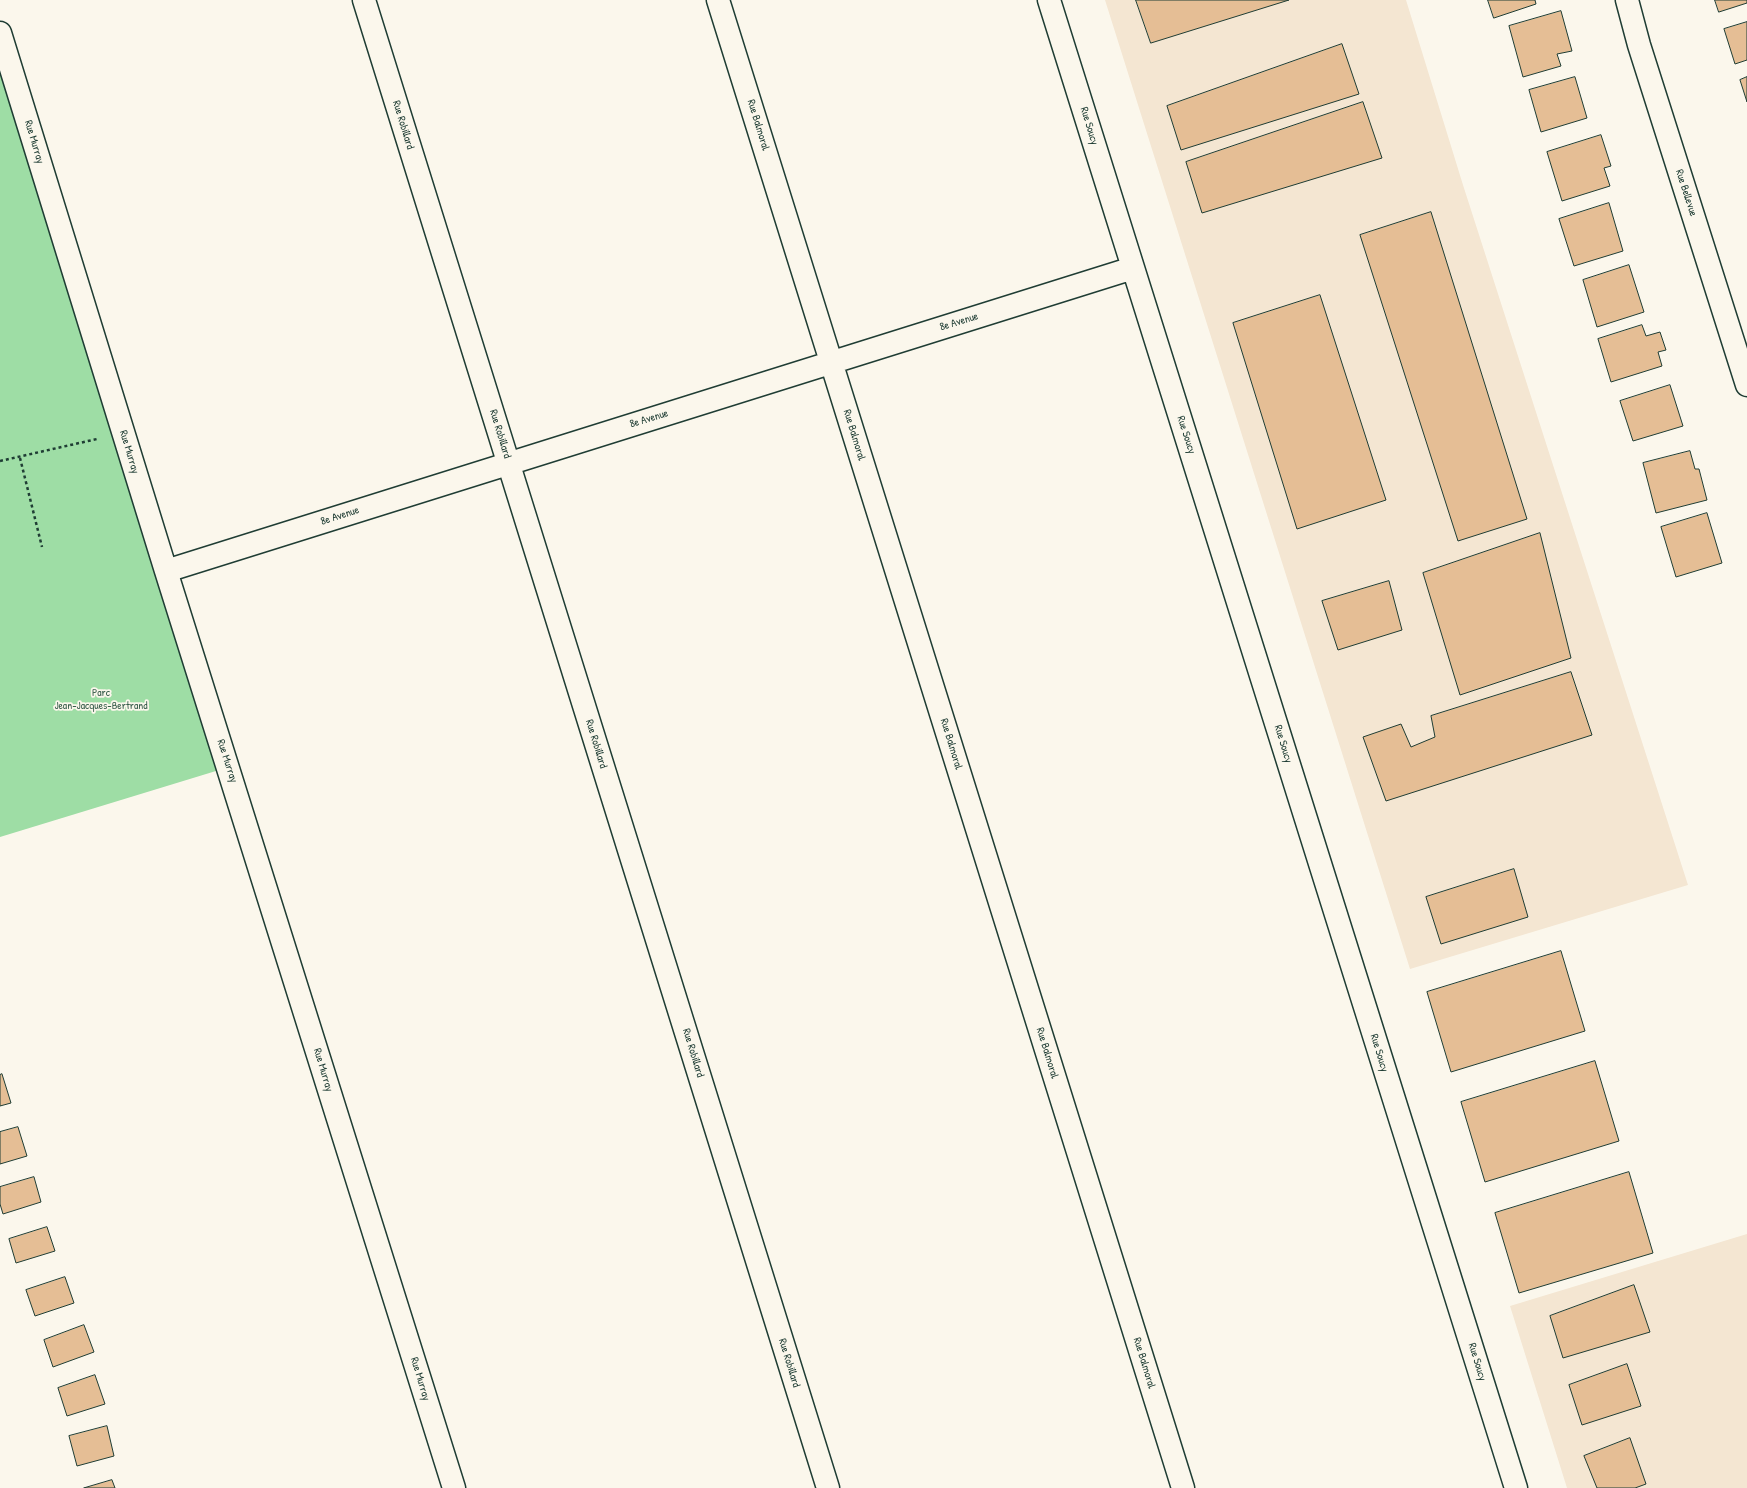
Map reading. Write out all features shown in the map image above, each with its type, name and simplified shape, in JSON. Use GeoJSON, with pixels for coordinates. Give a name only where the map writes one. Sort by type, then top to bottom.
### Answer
{"type":"FeatureCollection","features":[{"type":"Feature","properties":{"kind":"street","name":"Rue Robillard"},"geometry":{"type":"LineString","coordinates":[[364,0],[828,1488]]}},
{"type":"Feature","properties":{"kind":"street","name":"Rue Balmoral"},"geometry":{"type":"LineString","coordinates":[[718,0],[1183,1488]]}},
{"type":"Feature","properties":{"kind":"street","name":"Rue Soucy"},"geometry":{"type":"LineString","coordinates":[[1050,0],[1516,1488]]}},
{"type":"Feature","properties":{"kind":"street","name":"Rue Bellevue"},"geometry":{"type":"LineString","coordinates":[[1627,0],[1639,45],[1747,385]]}},
{"type":"Feature","properties":{"kind":"street","name":"Rue Murray"},"geometry":{"type":"LineString","coordinates":[[0,33],[166,571],[454,1488]]}},
{"type":"Feature","properties":{"kind":"street","name":"8e Avenue"},"geometry":{"type":"LineString","coordinates":[[166,571],[1133,268]]}},
{"type":"Feature","properties":{"kind":"path"},"geometry":{"type":"LineString","coordinates":[[0,462],[123,433]]}},
{"type":"Feature","properties":{"kind":"path"},"geometry":{"type":"LineString","coordinates":[[20,458],[42,547]]}},
{"type":"Feature","properties":{"kind":"shaded area"},"geometry":{"type":"Polygon","coordinates":[[[1105,0],[1406,0],[1463,185],[1688,885],[1410,969],[1105,0]]]}},
{"type":"Feature","properties":{"kind":"shaded area"},"geometry":{"type":"Polygon","coordinates":[[[1747,1234],[1747,1488],[1567,1488],[1510,1306],[1747,1234]]]}},
{"type":"Feature","properties":{"kind":"green space","name":"Parc Jean-Jacques-Bertrand"},"geometry":{"type":"Polygon","coordinates":[[[0,41],[229,767],[0,837],[0,41]]]}},
{"type":"Feature","properties":{"kind":"building"},"geometry":{"type":"Polygon","coordinates":[[[1136,0],[1289,0],[1151,43],[1136,0]]]}},
{"type":"Feature","properties":{"kind":"building"},"geometry":{"type":"Polygon","coordinates":[[[1488,0],[1535,0],[1536,4],[1494,18],[1488,0]]]}},
{"type":"Feature","properties":{"kind":"building"},"geometry":{"type":"Polygon","coordinates":[[[1715,0],[1747,0],[1747,3],[1719,12],[1715,0]]]}},
{"type":"Feature","properties":{"kind":"building"},"geometry":{"type":"Polygon","coordinates":[[[1561,11],[1572,51],[1557,54],[1561,66],[1523,77],[1509,26],[1561,11]]]}},
{"type":"Feature","properties":{"kind":"building"},"geometry":{"type":"Polygon","coordinates":[[[1747,22],[1747,60],[1735,64],[1724,29],[1747,22]]]}},
{"type":"Feature","properties":{"kind":"building"},"geometry":{"type":"Polygon","coordinates":[[[1342,44],[1359,94],[1181,150],[1167,106],[1342,44]]]}},
{"type":"Feature","properties":{"kind":"building"},"geometry":{"type":"Polygon","coordinates":[[[1575,77],[1587,118],[1541,132],[1529,90],[1575,77]]]}},
{"type":"Feature","properties":{"kind":"building"},"geometry":{"type":"Polygon","coordinates":[[[1747,77],[1747,102],[1740,80],[1747,77]]]}},
{"type":"Feature","properties":{"kind":"building"},"geometry":{"type":"Polygon","coordinates":[[[1363,102],[1382,158],[1202,213],[1186,162],[1363,102]]]}},
{"type":"Feature","properties":{"kind":"building"},"geometry":{"type":"Polygon","coordinates":[[[1601,135],[1611,166],[1604,168],[1610,186],[1562,201],[1547,152],[1601,135]]]}},
{"type":"Feature","properties":{"kind":"building"},"geometry":{"type":"Polygon","coordinates":[[[1609,203],[1623,251],[1574,266],[1559,219],[1609,203]]]}},
{"type":"Feature","properties":{"kind":"building"},"geometry":{"type":"Polygon","coordinates":[[[1431,212],[1527,519],[1458,541],[1360,235],[1431,212]]]}},
{"type":"Feature","properties":{"kind":"building"},"geometry":{"type":"Polygon","coordinates":[[[1629,265],[1644,312],[1597,327],[1583,280],[1629,265]]]}},
{"type":"Feature","properties":{"kind":"building"},"geometry":{"type":"Polygon","coordinates":[[[1320,295],[1386,500],[1297,529],[1233,323],[1320,295]]]}},
{"type":"Feature","properties":{"kind":"building"},"geometry":{"type":"Polygon","coordinates":[[[1642,325],[1646,336],[1660,332],[1666,350],[1658,352],[1662,366],[1611,382],[1598,339],[1642,325]]]}},
{"type":"Feature","properties":{"kind":"building"},"geometry":{"type":"Polygon","coordinates":[[[1670,385],[1683,426],[1633,441],[1620,401],[1670,385]]]}},
{"type":"Feature","properties":{"kind":"building"},"geometry":{"type":"Polygon","coordinates":[[[1690,451],[1695,469],[1699,469],[1707,500],[1656,513],[1643,463],[1690,451]]]}},
{"type":"Feature","properties":{"kind":"building"},"geometry":{"type":"Polygon","coordinates":[[[1707,513],[1722,563],[1676,577],[1661,527],[1707,513]]]}},
{"type":"Feature","properties":{"kind":"building"},"geometry":{"type":"Polygon","coordinates":[[[1540,533],[1571,658],[1460,695],[1423,573],[1540,533]]]}},
{"type":"Feature","properties":{"kind":"building"},"geometry":{"type":"Polygon","coordinates":[[[1389,581],[1402,630],[1338,650],[1322,601],[1389,581]]]}},
{"type":"Feature","properties":{"kind":"building"},"geometry":{"type":"Polygon","coordinates":[[[1571,672],[1592,735],[1386,801],[1363,737],[1401,724],[1411,747],[1435,737],[1431,716],[1571,672]]]}},
{"type":"Feature","properties":{"kind":"building"},"geometry":{"type":"Polygon","coordinates":[[[1514,869],[1528,917],[1441,944],[1426,897],[1514,869]]]}},
{"type":"Feature","properties":{"kind":"building"},"geometry":{"type":"Polygon","coordinates":[[[1561,951],[1585,1031],[1451,1072],[1427,992],[1561,951]]]}},
{"type":"Feature","properties":{"kind":"building"},"geometry":{"type":"Polygon","coordinates":[[[1595,1061],[1619,1141],[1485,1182],[1461,1102],[1595,1061]]]}},
{"type":"Feature","properties":{"kind":"building"},"geometry":{"type":"Polygon","coordinates":[[[2,1074],[11,1103],[0,1106],[0,1075],[2,1074]]]}},
{"type":"Feature","properties":{"kind":"building"},"geometry":{"type":"Polygon","coordinates":[[[18,1127],[27,1156],[0,1164],[0,1132],[18,1127]]]}},
{"type":"Feature","properties":{"kind":"building"},"geometry":{"type":"Polygon","coordinates":[[[1629,1172],[1653,1253],[1519,1293],[1495,1213],[1629,1172]]]}},
{"type":"Feature","properties":{"kind":"building"},"geometry":{"type":"Polygon","coordinates":[[[34,1177],[41,1202],[3,1214],[0,1204],[0,1187],[34,1177]]]}},
{"type":"Feature","properties":{"kind":"building"},"geometry":{"type":"Polygon","coordinates":[[[47,1227],[55,1251],[16,1263],[9,1239],[47,1227]]]}},
{"type":"Feature","properties":{"kind":"building"},"geometry":{"type":"Polygon","coordinates":[[[65,1277],[74,1303],[35,1316],[26,1290],[65,1277]]]}},
{"type":"Feature","properties":{"kind":"building"},"geometry":{"type":"Polygon","coordinates":[[[1634,1285],[1650,1332],[1563,1358],[1550,1316],[1634,1285]]]}},
{"type":"Feature","properties":{"kind":"building"},"geometry":{"type":"Polygon","coordinates":[[[84,1325],[94,1352],[53,1367],[44,1340],[84,1325]]]}},
{"type":"Feature","properties":{"kind":"building"},"geometry":{"type":"Polygon","coordinates":[[[1627,1364],[1641,1406],[1582,1425],[1569,1385],[1627,1364]]]}},
{"type":"Feature","properties":{"kind":"building"},"geometry":{"type":"Polygon","coordinates":[[[95,1375],[105,1404],[67,1416],[58,1388],[95,1375]]]}},
{"type":"Feature","properties":{"kind":"building"},"geometry":{"type":"Polygon","coordinates":[[[107,1426],[114,1456],[77,1466],[69,1436],[107,1426]]]}},
{"type":"Feature","properties":{"kind":"building"},"geometry":{"type":"Polygon","coordinates":[[[1630,1438],[1646,1484],[1635,1488],[1597,1488],[1584,1456],[1630,1438]]]}},
{"type":"Feature","properties":{"kind":"building"},"geometry":{"type":"Polygon","coordinates":[[[112,1480],[115,1488],[84,1488],[112,1480]]]}}]}
